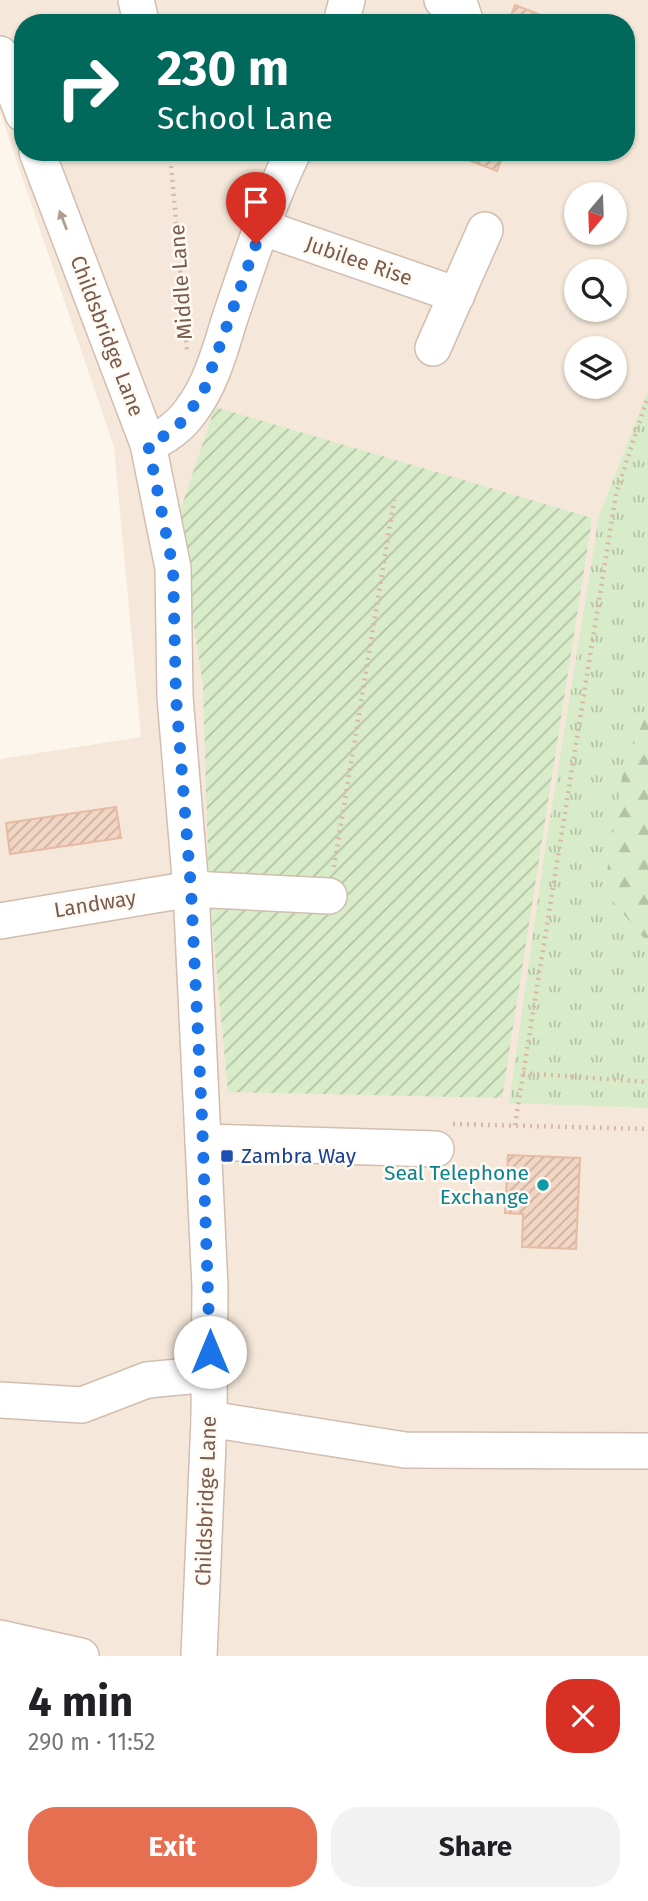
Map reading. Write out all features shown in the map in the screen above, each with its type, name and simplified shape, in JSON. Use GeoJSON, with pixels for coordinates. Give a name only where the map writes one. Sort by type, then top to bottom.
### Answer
{"type":"FeatureCollection","features":[{"type":"Feature","properties":{"kind":"street"},"geometry":{"type":"LineString","coordinates":[[442,0],[461,8],[463,14]]}},
{"type":"Feature","properties":{"kind":"street"},"geometry":{"type":"LineString","coordinates":[[0,54],[14,91]]}},
{"type":"Feature","properties":{"kind":"street","name":"Childsbridge Lane"},"geometry":{"type":"LineString","coordinates":[[40,161],[150,452],[173,568],[176,697],[191,889],[210,1287],[209,1419],[199,1656]]}},
{"type":"Feature","properties":{"kind":"street"},"geometry":{"type":"LineString","coordinates":[[150,452],[184,420],[204,390],[261,227],[289,161]]}},
{"type":"Feature","properties":{"kind":"street","name":"Jubilee Rise"},"geometry":{"type":"LineString","coordinates":[[261,227],[457,295]]}},
{"type":"Feature","properties":{"kind":"street"},"geometry":{"type":"LineString","coordinates":[[433,348],[485,230]]}},
{"type":"Feature","properties":{"kind":"street","name":"Landway"},"geometry":{"type":"LineString","coordinates":[[0,921],[191,889],[329,896]]}},
{"type":"Feature","properties":{"kind":"street"},"geometry":{"type":"LineString","coordinates":[[203,1142],[436,1149]]}},
{"type":"Feature","properties":{"kind":"street"},"geometry":{"type":"LineString","coordinates":[[0,1400],[82,1405],[147,1380],[210,1374]]}},
{"type":"Feature","properties":{"kind":"street"},"geometry":{"type":"LineString","coordinates":[[209,1419],[405,1450],[648,1451]]}},
{"type":"Feature","properties":{"kind":"street"},"geometry":{"type":"LineString","coordinates":[[0,1638],[81,1656]]}},
{"type":"Feature","properties":{"kind":"path","name":"Middle Lane"},"geometry":{"type":"LineString","coordinates":[[171,161],[187,356]]}},
{"type":"Feature","properties":{"kind":"path"},"geometry":{"type":"LineString","coordinates":[[515,1125],[616,494],[648,396]]}},
{"type":"Feature","properties":{"kind":"path"},"geometry":{"type":"LineString","coordinates":[[329,896],[394,500]]}},
{"type":"Feature","properties":{"kind":"path"},"geometry":{"type":"LineString","coordinates":[[523,1073],[648,1082]]}},
{"type":"Feature","properties":{"kind":"shaded area"},"geometry":{"type":"Polygon","coordinates":[[[0,0],[648,0],[648,1656],[0,1656],[0,759],[141,737],[114,447],[17,161],[635,161],[635,14],[14,14],[14,153],[0,112],[0,0]]]}},
{"type":"Feature","properties":{"kind":"green space"},"geometry":{"type":"Polygon","coordinates":[[[648,391],[648,1108],[509,1103],[544,856],[599,516],[648,391]]]}},
{"type":"Feature","properties":{"kind":"green space"},"geometry":{"type":"Polygon","coordinates":[[[215,407],[592,518],[502,1098],[228,1092],[209,889],[203,685],[177,520],[215,407]]]}},
{"type":"Feature","properties":{"kind":"green space"},"geometry":{"type":"Polygon","coordinates":[[[648,710],[648,938],[644,938],[604,891],[623,771],[648,710]]]}},
{"type":"Feature","properties":{"kind":"building"},"geometry":{"type":"Polygon","coordinates":[[[515,5],[538,14],[512,14],[515,5]]]}},
{"type":"Feature","properties":{"kind":"building"},"geometry":{"type":"Polygon","coordinates":[[[471,161],[501,161],[497,171],[471,161]]]}},
{"type":"Feature","properties":{"kind":"building"},"geometry":{"type":"Polygon","coordinates":[[[116,807],[121,838],[10,854],[6,823],[116,807]]]}},
{"type":"Feature","properties":{"kind":"building","name":"Seal Telephone Exchange"},"geometry":{"type":"Polygon","coordinates":[[[508,1155],[580,1158],[576,1249],[522,1247],[523,1214],[505,1213],[508,1155]]]}},
{"type":"Feature","properties":{"kind":"place","name":"Zambra Way"},"geometry":{"type":"Point","coordinates":[227,1156]}},
{"type":"Feature","properties":{"kind":"place","name":"Seal Telephone Exchange"},"geometry":{"type":"Point","coordinates":[543,1185]}},
{"type":"Feature","properties":{"kind":"route"},"geometry":{"type":"LineString","coordinates":[[210,1352],[210,1287],[191,889],[176,697],[173,568],[148,444],[159,440],[184,420],[204,390],[256,244]]}}]}
